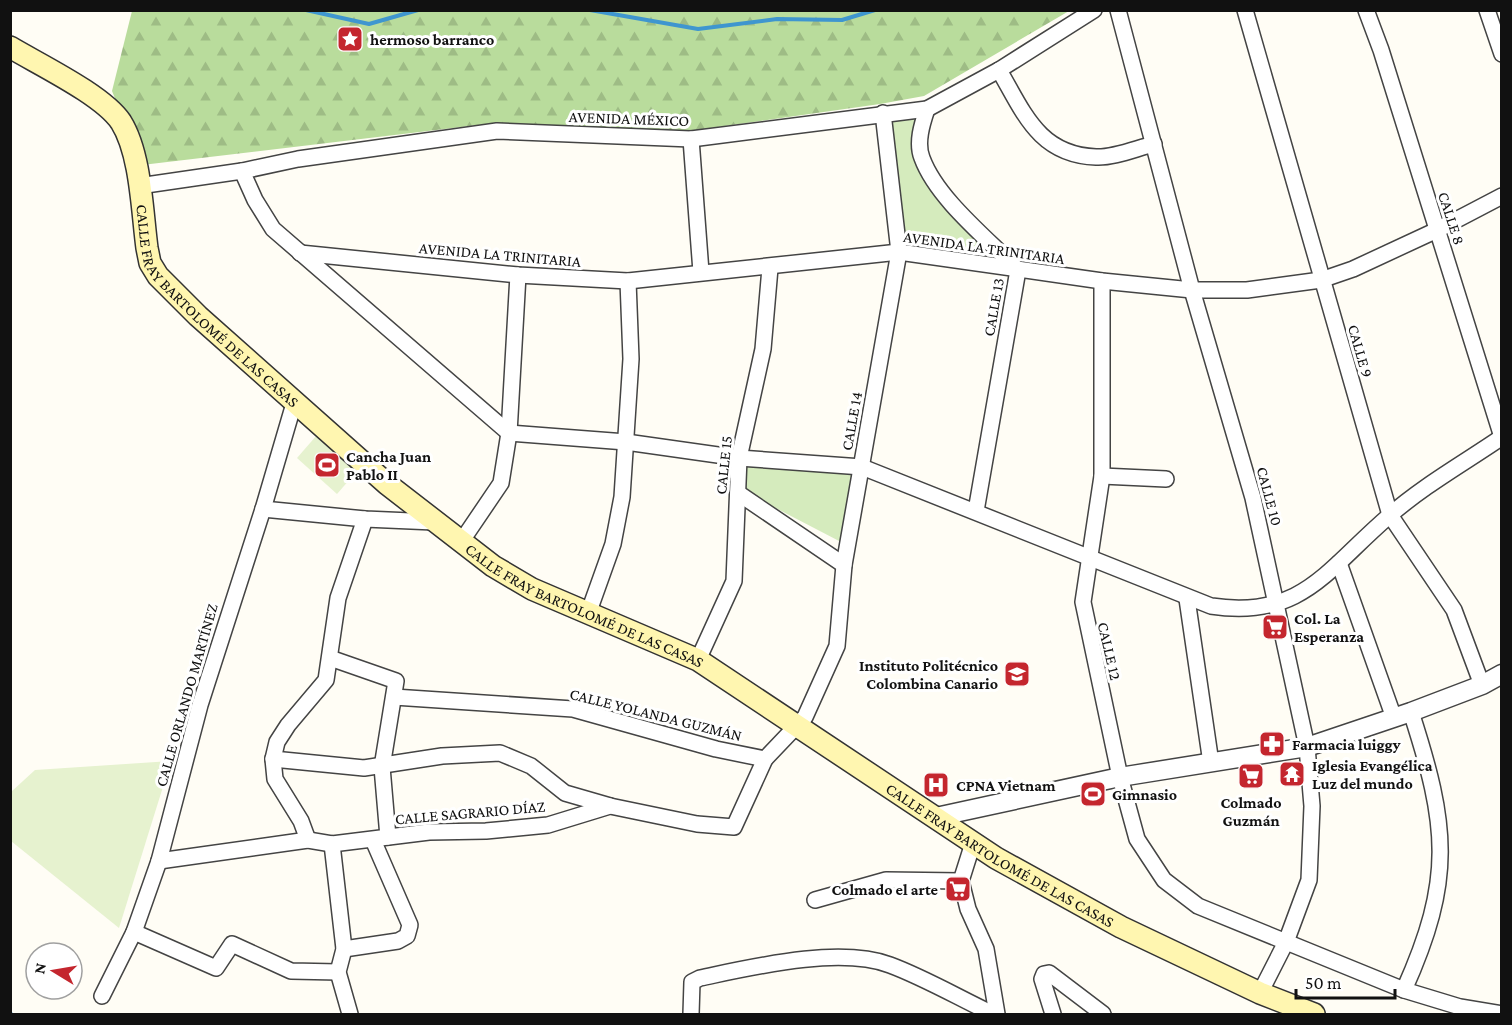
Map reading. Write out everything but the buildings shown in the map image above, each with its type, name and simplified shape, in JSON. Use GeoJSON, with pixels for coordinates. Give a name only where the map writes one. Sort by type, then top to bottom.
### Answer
{"type":"FeatureCollection","features":[{"type":"Feature","properties":{"kind":"main road","name":"CALLE FRAY BARTOLOMÉ DE LAS CASAS"},"geometry":{"type":"LineString","coordinates":[[10,47],[105,105],[121,122],[132,146],[147,248],[150,263],[158,276],[198,316],[387,484],[492,566],[532,589],[698,660],[973,843],[1121,927],[1260,993],[1314,1014]]}},
{"type":"Feature","properties":{"kind":"street","name":"AVENIDA MÉXICO"},"geometry":{"type":"LineString","coordinates":[[139,186],[242,171],[298,159],[497,131],[691,139],[927,109],[999,70],[1094,10]]}},
{"type":"Feature","properties":{"kind":"street","name":"CALLE 10"},"geometry":{"type":"LineString","coordinates":[[1118,10],[1192,290],[1253,498],[1307,747],[1312,806],[1309,880],[1286,942],[1260,993]]}},
{"type":"Feature","properties":{"kind":"street","name":"CALLE 9"},"geometry":{"type":"LineString","coordinates":[[1245,10],[1390,514],[1454,610],[1482,685]]}},
{"type":"Feature","properties":{"kind":"street","name":"CALLE 8"},"geometry":{"type":"LineString","coordinates":[[1366,10],[1502,437]]}},
{"type":"Feature","properties":{"kind":"street"},"geometry":{"type":"LineString","coordinates":[[1487,10],[1502,54]]}},
{"type":"Feature","properties":{"kind":"street"},"geometry":{"type":"LineString","coordinates":[[999,70],[1036,133],[1066,152],[1097,158],[1154,144]]}},
{"type":"Feature","properties":{"kind":"street","name":"CALLE 13"},"geometry":{"type":"LineString","coordinates":[[927,109],[920,131],[922,157],[941,190],[1018,270],[976,511]]}},
{"type":"Feature","properties":{"kind":"street","name":"CALLE 14"},"geometry":{"type":"LineString","coordinates":[[795,725],[805,717],[835,654],[844,565],[899,252],[883,113]]}},
{"type":"Feature","properties":{"kind":"street"},"geometry":{"type":"LineString","coordinates":[[691,139],[701,272]]}},
{"type":"Feature","properties":{"kind":"street"},"geometry":{"type":"LineString","coordinates":[[242,171],[255,200],[273,229],[509,433],[626,442],[739,458],[862,467],[976,511],[1187,599],[1235,610],[1278,605],[1306,589],[1339,563],[1390,514],[1502,437]]}},
{"type":"Feature","properties":{"kind":"street","name":"AVENIDA LA TRINITARIA"},"geometry":{"type":"LineString","coordinates":[[300,253],[518,275],[628,281],[701,272],[770,268],[899,252],[1102,281],[1192,290],[1258,290],[1321,280],[1353,269],[1437,230],[1502,196]]}},
{"type":"Feature","properties":{"kind":"street","name":"CALLE 15"},"geometry":{"type":"LineString","coordinates":[[698,660],[732,588],[739,458],[763,349],[770,268]]}},
{"type":"Feature","properties":{"kind":"street"},"geometry":{"type":"LineString","coordinates":[[461,542],[498,491],[509,433],[518,275]]}},
{"type":"Feature","properties":{"kind":"street"},"geometry":{"type":"LineString","coordinates":[[588,614],[613,544],[622,497],[632,359],[628,281]]}},
{"type":"Feature","properties":{"kind":"street","name":"CALLE 12"},"geometry":{"type":"LineString","coordinates":[[1102,281],[1102,476],[1098,516],[1088,558],[1084,615],[1120,777],[1137,839],[1164,880],[1198,906],[1404,990],[1460,1007],[1502,1014]]}},
{"type":"Feature","properties":{"kind":"street","name":"CALLE ORLANDO MARTÍNEZ"},"geometry":{"type":"LineString","coordinates":[[102,996],[134,932],[159,861],[200,705],[263,509],[295,400]]}},
{"type":"Feature","properties":{"kind":"street"},"geometry":{"type":"LineString","coordinates":[[1102,476],[1166,479]]}},
{"type":"Feature","properties":{"kind":"street"},"geometry":{"type":"LineString","coordinates":[[738,493],[844,565]]}},
{"type":"Feature","properties":{"kind":"street"},"geometry":{"type":"LineString","coordinates":[[263,509],[365,519],[434,522]]}},
{"type":"Feature","properties":{"kind":"street"},"geometry":{"type":"LineString","coordinates":[[308,840],[301,821],[275,779],[273,759],[277,742],[288,725],[326,680],[338,598],[365,519]]}},
{"type":"Feature","properties":{"kind":"street"},"geometry":{"type":"LineString","coordinates":[[1339,563],[1402,715],[1428,765],[1439,815],[1442,852],[1437,893],[1424,945],[1404,990]]}},
{"type":"Feature","properties":{"kind":"street"},"geometry":{"type":"LineString","coordinates":[[1187,599],[1210,763]]}},
{"type":"Feature","properties":{"kind":"street"},"geometry":{"type":"LineString","coordinates":[[330,658],[396,681],[382,767],[380,838],[410,925],[407,936],[398,941],[344,949]]}},
{"type":"Feature","properties":{"kind":"street"},"geometry":{"type":"LineString","coordinates":[[936,817],[1120,777],[1307,747],[1402,715],[1482,685],[1502,674]]}},
{"type":"Feature","properties":{"kind":"street","name":"CALLE YOLANDA GUZMÁN"},"geometry":{"type":"LineString","coordinates":[[394,697],[573,710],[716,749],[765,759]]}},
{"type":"Feature","properties":{"kind":"street","name":"CALLE SAGRARIO DÍAZ"},"geometry":{"type":"LineString","coordinates":[[159,861],[308,840],[332,844],[548,825],[610,806],[697,824],[734,827],[765,759],[795,725]]}},
{"type":"Feature","properties":{"kind":"street"},"geometry":{"type":"LineString","coordinates":[[273,759],[364,768],[442,756],[500,753],[531,766],[565,793],[610,806]]}},
{"type":"Feature","properties":{"kind":"street"},"geometry":{"type":"LineString","coordinates":[[973,843],[961,881],[968,909],[986,949],[995,1014]]}},
{"type":"Feature","properties":{"kind":"street"},"geometry":{"type":"LineString","coordinates":[[332,844],[344,949],[338,972],[350,1014]]}},
{"type":"Feature","properties":{"kind":"street"},"geometry":{"type":"LineString","coordinates":[[815,900],[886,880],[961,881]]}},
{"type":"Feature","properties":{"kind":"street"},"geometry":{"type":"LineString","coordinates":[[134,932],[216,968],[232,944],[291,971],[338,972]]}},
{"type":"Feature","properties":{"kind":"street"},"geometry":{"type":"LineString","coordinates":[[691,1014],[690,989],[692,982],[700,978],[772,964],[847,957],[889,964],[995,1014]]}},
{"type":"Feature","properties":{"kind":"street"},"geometry":{"type":"LineString","coordinates":[[1053,1014],[1042,979],[1044,974],[1049,973],[1103,1014]]}},
{"type":"Feature","properties":{"kind":"green space"},"geometry":{"type":"Polygon","coordinates":[[[132,11],[1069,11],[924,96],[880,104],[689,131],[495,123],[142,165],[112,91],[132,11]]]}},
{"type":"Feature","properties":{"kind":"green space"},"geometry":{"type":"Polygon","coordinates":[[[924,105],[917,131],[938,193],[1012,253],[903,240],[888,114],[924,105]]]}},
{"type":"Feature","properties":{"kind":"green space","name":"Cancha Juan Pablo II"},"geometry":{"type":"Polygon","coordinates":[[[317,435],[357,471],[337,494],[297,458],[317,435]]]}},
{"type":"Feature","properties":{"kind":"green space"},"geometry":{"type":"Polygon","coordinates":[[[743,450],[856,464],[841,542],[741,490],[743,450]]]}},
{"type":"Feature","properties":{"kind":"green space"},"geometry":{"type":"Polygon","coordinates":[[[171,761],[119,928],[11,841],[11,792],[35,770],[171,761]]]}},
{"type":"Feature","properties":{"kind":"waterway"},"geometry":{"type":"LineString","coordinates":[[306,10],[369,24],[418,10]]}},
{"type":"Feature","properties":{"kind":"waterway"},"geometry":{"type":"LineString","coordinates":[[590,10],[698,29],[777,19],[842,20],[875,10]]}},
{"type":"Feature","properties":{"kind":"place","name":"hermoso barranco"},"geometry":{"type":"Point","coordinates":[350,39]}},
{"type":"Feature","properties":{"kind":"place","name":"Cancha Juan Pablo II"},"geometry":{"type":"Point","coordinates":[327,465]}},
{"type":"Feature","properties":{"kind":"place","name":"Col. La Esperanza"},"geometry":{"type":"Point","coordinates":[1275,627]}},
{"type":"Feature","properties":{"kind":"place","name":"Instituto Politécnico Colombina Canario"},"geometry":{"type":"Point","coordinates":[1017,674]}},
{"type":"Feature","properties":{"kind":"place","name":"Farmacia luiggy"},"geometry":{"type":"Point","coordinates":[1272,744]}},
{"type":"Feature","properties":{"kind":"place","name":"Iglesia Evangélica Luz del mundo"},"geometry":{"type":"Point","coordinates":[1292,774]}},
{"type":"Feature","properties":{"kind":"place","name":"Colmado Guzmán"},"geometry":{"type":"Point","coordinates":[1251,776]}},
{"type":"Feature","properties":{"kind":"place","name":"CPNA Vietnam"},"geometry":{"type":"Point","coordinates":[936,785]}},
{"type":"Feature","properties":{"kind":"place","name":"Gimnasio"},"geometry":{"type":"Point","coordinates":[1093,794]}},
{"type":"Feature","properties":{"kind":"place","name":"Colmado el arte"},"geometry":{"type":"Point","coordinates":[958,889]}}]}
